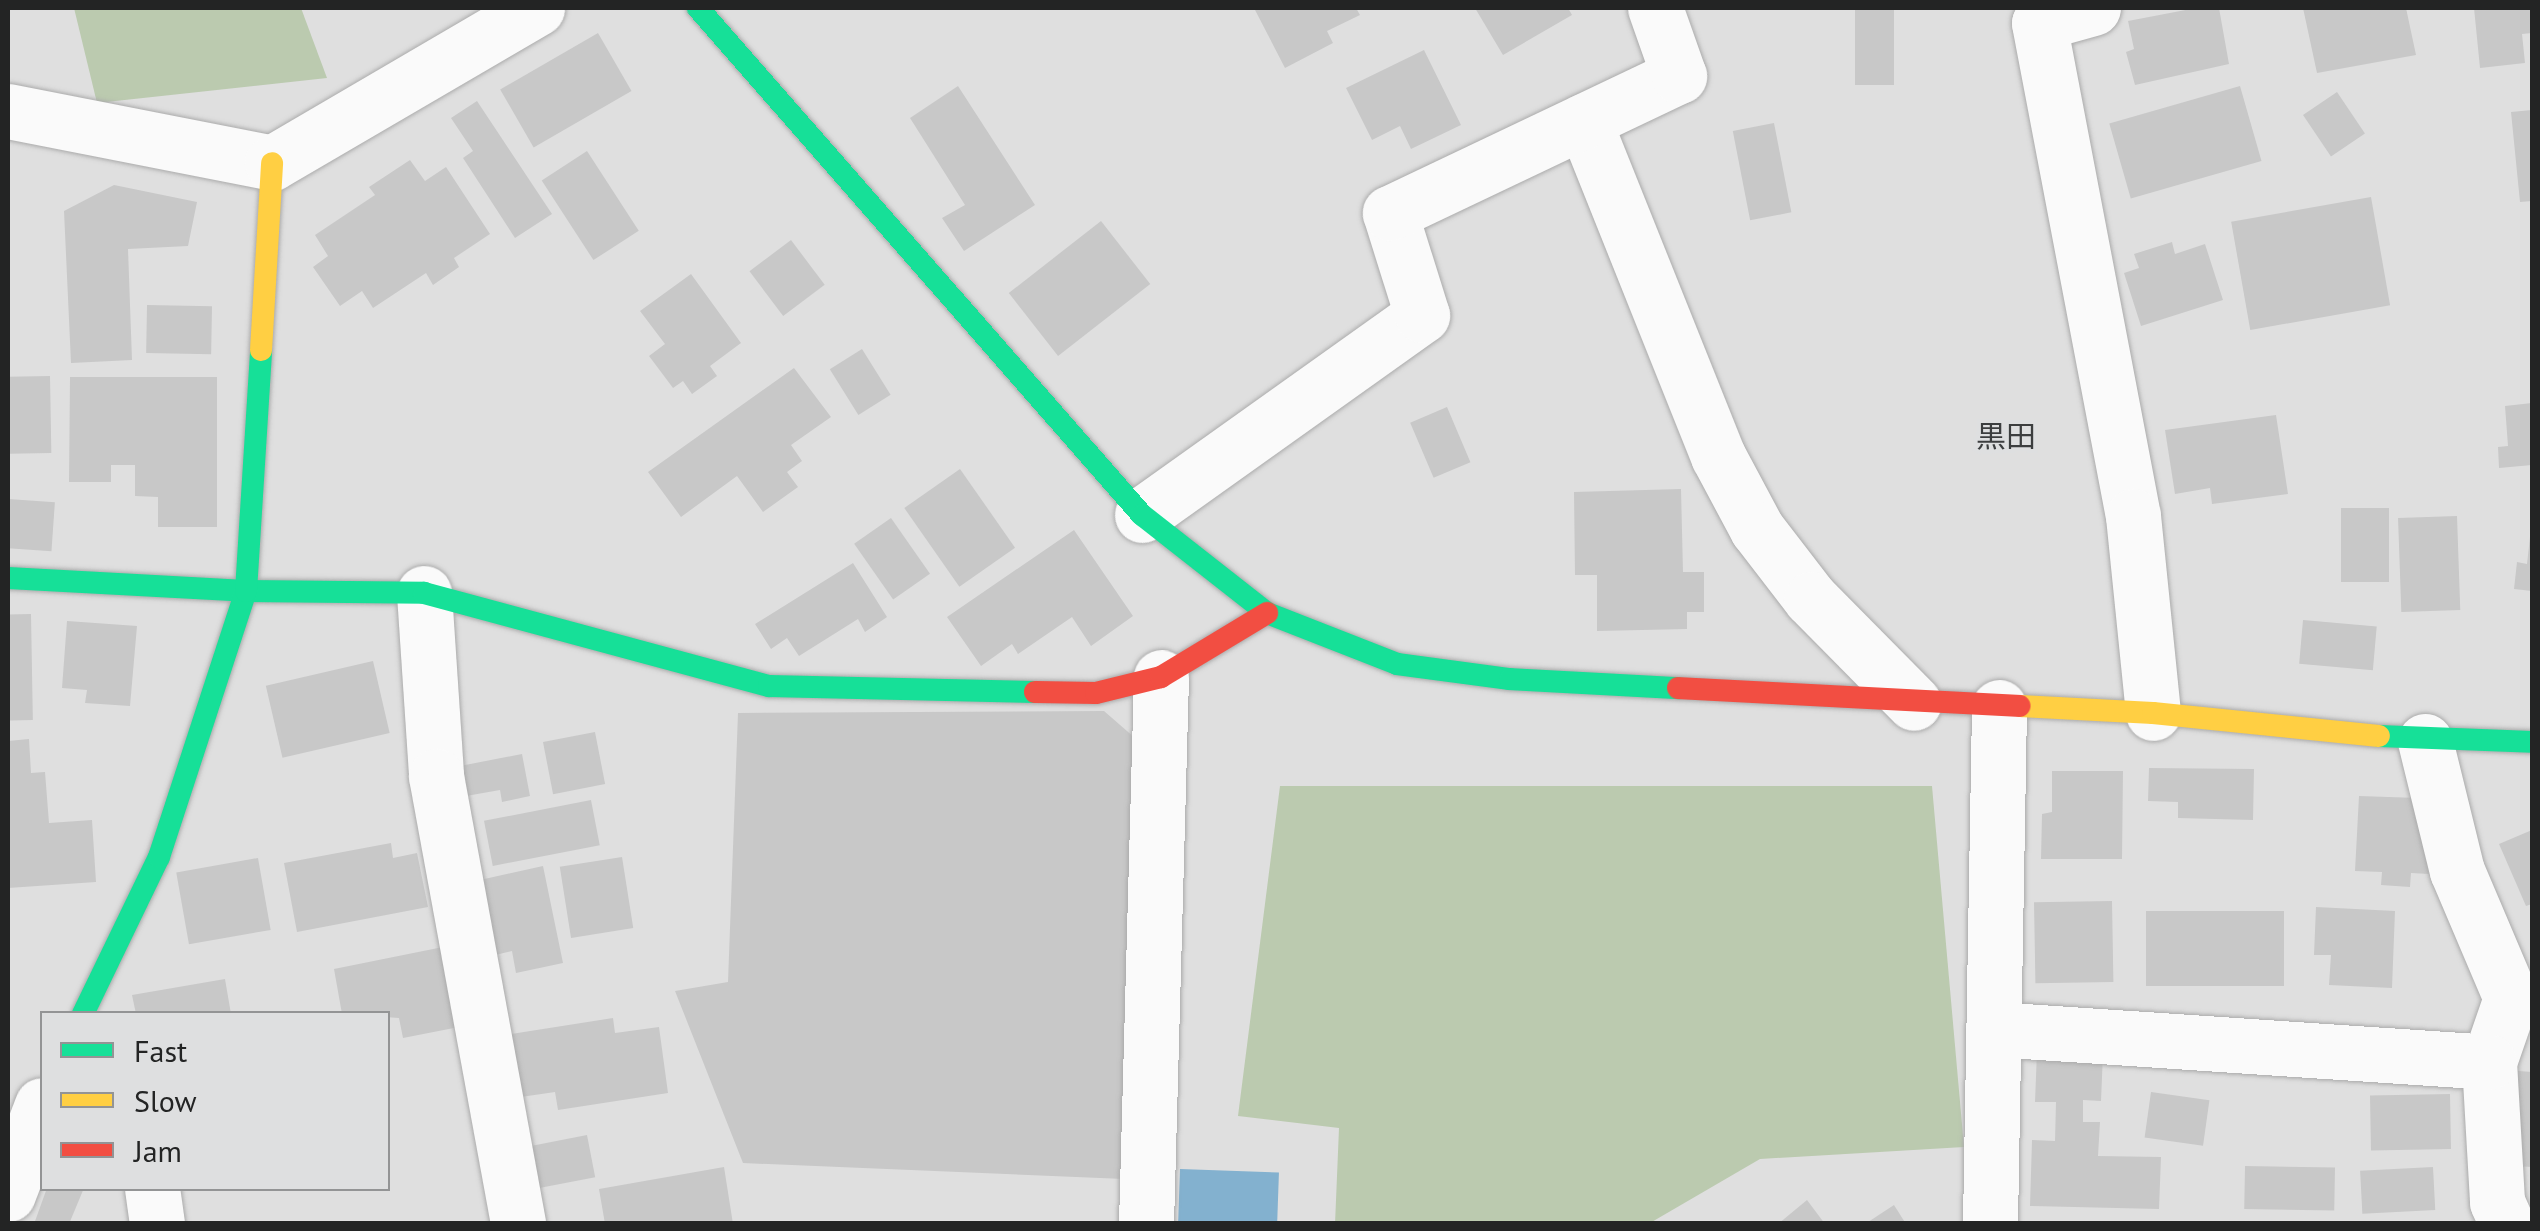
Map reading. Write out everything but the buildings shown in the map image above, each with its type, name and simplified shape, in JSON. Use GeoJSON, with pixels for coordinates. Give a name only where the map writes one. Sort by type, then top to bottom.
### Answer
{"type":"FeatureCollection","features":[{"type":"Feature","properties":{"kind":"street"},"geometry":{"type":"LineString","coordinates":[[8,111],[272,163],[537,8]]}},
{"type":"Feature","properties":{"kind":"street"},"geometry":{"type":"LineString","coordinates":[[698,8],[1142,515],[1198,563],[1267,613],[1398,664],[1510,678],[2152,714],[2425,741],[2532,742]]}},
{"type":"Feature","properties":{"kind":"street"},"geometry":{"type":"LineString","coordinates":[[1142,515],[1422,315],[1390,212],[1678,76],[1655,8]]}},
{"type":"Feature","properties":{"kind":"street"},"geometry":{"type":"LineString","coordinates":[[2093,8],[2036,15],[2133,516],[2152,714]]}},
{"type":"Feature","properties":{"kind":"street"},"geometry":{"type":"LineString","coordinates":[[1584,120],[1718,456],[1757,529],[1811,599],[1914,702]]}},
{"type":"Feature","properties":{"kind":"street"},"geometry":{"type":"LineString","coordinates":[[102,998],[159,857],[246,591],[272,163]]}},
{"type":"Feature","properties":{"kind":"street"},"geometry":{"type":"LineString","coordinates":[[8,578],[246,591],[424,593],[769,686],[1096,692],[1161,677],[1267,613]]}},
{"type":"Feature","properties":{"kind":"street"},"geometry":{"type":"LineString","coordinates":[[424,593],[436,776],[518,1224]]}},
{"type":"Feature","properties":{"kind":"street"},"geometry":{"type":"LineString","coordinates":[[1146,1224],[1161,677]]}},
{"type":"Feature","properties":{"kind":"street"},"geometry":{"type":"LineString","coordinates":[[1990,1224],[1999,707]]}},
{"type":"Feature","properties":{"kind":"street"},"geometry":{"type":"LineString","coordinates":[[2425,741],[2457,871],[2511,998],[2489,1062],[2497,1202],[2508,1224]]}},
{"type":"Feature","properties":{"kind":"street"},"geometry":{"type":"LineString","coordinates":[[1994,1029],[2489,1062]]}},
{"type":"Feature","properties":{"kind":"street"},"geometry":{"type":"LineString","coordinates":[[8,1194],[40,1111]]}},
{"type":"Feature","properties":{"kind":"street"},"geometry":{"type":"LineString","coordinates":[[152,1191],[156,1224]]}},
{"type":"Feature","properties":{"kind":"green space"},"geometry":{"type":"Polygon","coordinates":[[[74,8],[301,8],[327,78],[97,103],[74,8]]]}},
{"type":"Feature","properties":{"kind":"green space"},"geometry":{"type":"Polygon","coordinates":[[[1280,786],[1932,786],[1964,1147],[1760,1159],[1650,1223],[1335,1224],[1339,1128],[1238,1116],[1280,786]]]}},
{"type":"Feature","properties":{"kind":"water"},"geometry":{"type":"Polygon","coordinates":[[[1180,1169],[1279,1172],[1277,1224],[1178,1223],[1180,1169]]]}},
{"type":"Feature","properties":{"kind":"traffic: fast"},"geometry":{"type":"LineString","coordinates":[[698,8],[1142,515],[1267,613],[1397,664],[1510,679],[1678,688]]}},
{"type":"Feature","properties":{"kind":"traffic: fast"},"geometry":{"type":"LineString","coordinates":[[84,1011],[159,857],[246,591],[261,350]]}},
{"type":"Feature","properties":{"kind":"traffic: fast"},"geometry":{"type":"LineString","coordinates":[[8,578],[246,591],[424,593],[769,686],[1035,692]]}},
{"type":"Feature","properties":{"kind":"traffic: fast"},"geometry":{"type":"LineString","coordinates":[[2379,736],[2532,742]]}},
{"type":"Feature","properties":{"kind":"traffic: slow"},"geometry":{"type":"LineString","coordinates":[[261,350],[272,163]]}},
{"type":"Feature","properties":{"kind":"traffic: slow"},"geometry":{"type":"LineString","coordinates":[[2020,706],[2153,713],[2379,736]]}},
{"type":"Feature","properties":{"kind":"traffic: jam"},"geometry":{"type":"LineString","coordinates":[[1035,692],[1096,693],[1161,677],[1267,613]]}},
{"type":"Feature","properties":{"kind":"traffic: jam"},"geometry":{"type":"LineString","coordinates":[[1678,688],[2020,706]]}},
{"type":"Feature","properties":{"kind":"district","name":"黒田"},"geometry":{"type":"Point","coordinates":[2006,436]}}]}
